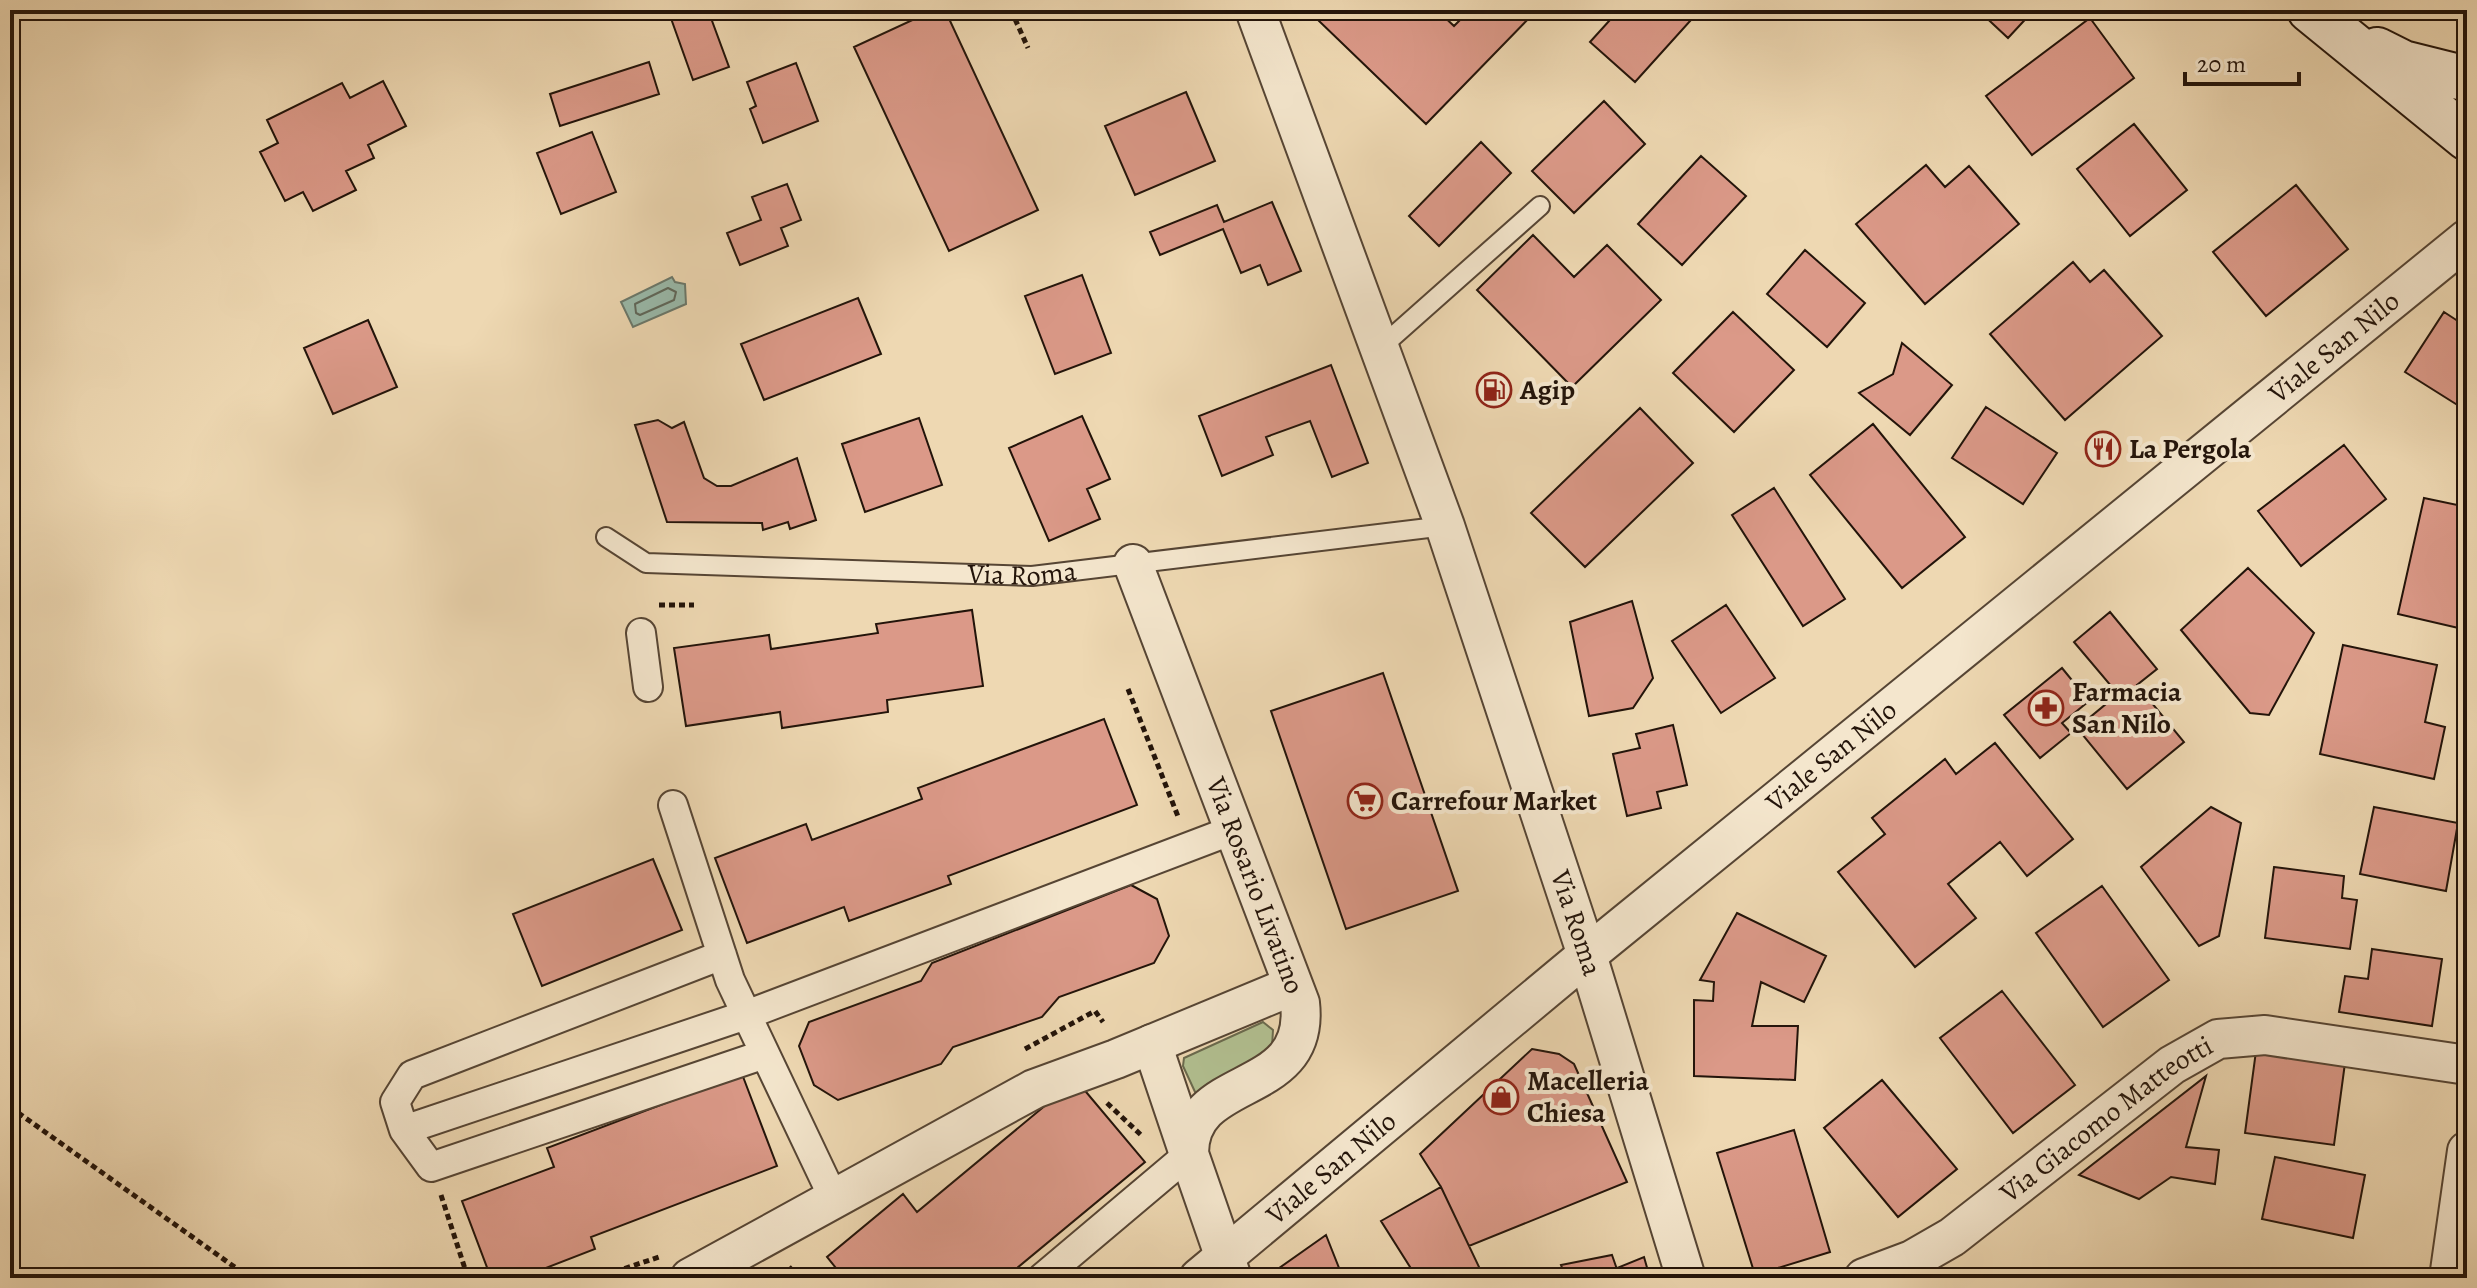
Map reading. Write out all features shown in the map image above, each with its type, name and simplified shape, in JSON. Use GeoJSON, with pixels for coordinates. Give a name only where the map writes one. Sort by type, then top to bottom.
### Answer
{"type":"FeatureCollection","features":[{"type":"Feature","properties":{"kind":"main road"},"geometry":{"type":"LineString","coordinates":[[2321,18],[2403,63],[2467,79]]}},
{"type":"Feature","properties":{"kind":"main road"},"geometry":{"type":"LineString","coordinates":[[2321,18],[2467,138]]}},
{"type":"Feature","properties":{"kind":"street","name":"Via Roma"},"geometry":{"type":"LineString","coordinates":[[1255,10],[1445,526],[1587,955],[1686,1278]]}},
{"type":"Feature","properties":{"kind":"street","name":"Viale San Nilo"},"geometry":{"type":"LineString","coordinates":[[1218,1271],[1587,955],[2467,239]]}},
{"type":"Feature","properties":{"kind":"street","name":"Via Rosario Livatino"},"geometry":{"type":"LineString","coordinates":[[1133,564],[1300,1003],[1302,1022],[1299,1041],[1288,1058],[1201,1115],[1193,1127],[1182,1160]]}},
{"type":"Feature","properties":{"kind":"street"},"geometry":{"type":"LineString","coordinates":[[641,633],[648,687]]}},
{"type":"Feature","properties":{"kind":"street"},"geometry":{"type":"LineString","coordinates":[[673,805],[722,955],[746,1015],[834,1199]]}},
{"type":"Feature","properties":{"kind":"street"},"geometry":{"type":"LineString","coordinates":[[404,1130],[746,1015],[1233,830]]}},
{"type":"Feature","properties":{"kind":"street"},"geometry":{"type":"LineString","coordinates":[[722,955],[412,1075],[395,1102],[404,1130],[431,1167],[765,1054]]}},
{"type":"Feature","properties":{"kind":"street"},"geometry":{"type":"LineString","coordinates":[[690,1278],[1034,1089],[1292,986]]}},
{"type":"Feature","properties":{"kind":"street","name":"Via Giacomo Matteotti"},"geometry":{"type":"LineString","coordinates":[[1864,1278],[1912,1260],[1952,1237],[2179,1060],[2218,1039],[2265,1035],[2467,1065]]}},
{"type":"Feature","properties":{"kind":"street"},"geometry":{"type":"LineString","coordinates":[[1152,1044],[1182,1160],[1218,1271]]}},
{"type":"Feature","properties":{"kind":"street"},"geometry":{"type":"LineString","coordinates":[[2449,1278],[2467,1151]]}},
{"type":"Feature","properties":{"kind":"street"},"geometry":{"type":"LineString","coordinates":[[1042,1278],[1182,1160]]}},
{"type":"Feature","properties":{"kind":"lane"},"geometry":{"type":"LineString","coordinates":[[1380,348],[1540,206]]}},
{"type":"Feature","properties":{"kind":"lane","name":"Via Roma"},"geometry":{"type":"LineString","coordinates":[[606,537],[646,563],[1032,576],[1445,526]]}},
{"type":"Feature","properties":{"kind":"path"},"geometry":{"type":"LineString","coordinates":[[1011,10],[1028,48]]}},
{"type":"Feature","properties":{"kind":"path"},"geometry":{"type":"LineString","coordinates":[[1128,689],[1190,846]]}},
{"type":"Feature","properties":{"kind":"path"},"geometry":{"type":"LineString","coordinates":[[1099,1096],[1182,1160]]}},
{"type":"Feature","properties":{"kind":"path"},"geometry":{"type":"LineString","coordinates":[[10,1107],[250,1278]]}},
{"type":"Feature","properties":{"kind":"path"},"geometry":{"type":"LineString","coordinates":[[431,1167],[468,1278]]}},
{"type":"Feature","properties":{"kind":"green space"},"geometry":{"type":"Polygon","coordinates":[[[1263,1022],[1273,1030],[1272,1047],[1262,1058],[1196,1094],[1183,1066],[1184,1058],[1263,1022]]]}},
{"type":"Feature","properties":{"kind":"water"},"geometry":{"type":"Polygon","coordinates":[[[672,277],[675,282],[685,284],[686,304],[633,327],[621,302],[672,277]]]}},
{"type":"Feature","properties":{"kind":"building"},"geometry":{"type":"Polygon","coordinates":[[[668,10],[708,10],[729,67],[693,80],[668,10]]]}},
{"type":"Feature","properties":{"kind":"building"},"geometry":{"type":"Polygon","coordinates":[[[934,10],[945,10],[1038,210],[949,251],[854,47],[934,10]]]}},
{"type":"Feature","properties":{"kind":"building"},"geometry":{"type":"Polygon","coordinates":[[[1328,10],[1437,10],[1454,26],[1470,10],[1537,10],[1426,124],[1318,20],[1328,10]]]}},
{"type":"Feature","properties":{"kind":"building"},"geometry":{"type":"Polygon","coordinates":[[[1619,10],[1700,10],[1635,82],[1590,42],[1619,10]]]}},
{"type":"Feature","properties":{"kind":"building"},"geometry":{"type":"Polygon","coordinates":[[[1978,10],[2034,10],[2008,38],[1978,10]]]}},
{"type":"Feature","properties":{"kind":"building"},"geometry":{"type":"Polygon","coordinates":[[[2090,18],[2134,78],[2032,155],[1986,96],[2090,18]]]}},
{"type":"Feature","properties":{"kind":"building"},"geometry":{"type":"Polygon","coordinates":[[[649,62],[659,94],[560,126],[550,94],[649,62]]]}},
{"type":"Feature","properties":{"kind":"building"},"geometry":{"type":"Polygon","coordinates":[[[796,63],[818,121],[763,143],[750,109],[756,106],[747,82],[796,63]]]}},
{"type":"Feature","properties":{"kind":"building"},"geometry":{"type":"Polygon","coordinates":[[[383,81],[406,126],[368,145],[374,158],[346,171],[356,190],[313,211],[303,192],[285,201],[260,152],[278,143],[267,120],[342,83],[350,98],[383,81]]]}},
{"type":"Feature","properties":{"kind":"building"},"geometry":{"type":"Polygon","coordinates":[[[1186,92],[1215,161],[1135,195],[1105,126],[1186,92]]]}},
{"type":"Feature","properties":{"kind":"building"},"geometry":{"type":"Polygon","coordinates":[[[1604,101],[1645,144],[1574,213],[1532,171],[1604,101]]]}},
{"type":"Feature","properties":{"kind":"building"},"geometry":{"type":"Polygon","coordinates":[[[2134,124],[2187,190],[2130,236],[2077,169],[2134,124]]]}},
{"type":"Feature","properties":{"kind":"building"},"geometry":{"type":"Polygon","coordinates":[[[592,132],[616,192],[561,214],[537,153],[592,132]]]}},
{"type":"Feature","properties":{"kind":"building"},"geometry":{"type":"Polygon","coordinates":[[[1481,142],[1511,173],[1439,246],[1409,216],[1481,142]]]}},
{"type":"Feature","properties":{"kind":"building"},"geometry":{"type":"Polygon","coordinates":[[[1701,156],[1746,196],[1682,265],[1638,224],[1701,156]]]}},
{"type":"Feature","properties":{"kind":"building"},"geometry":{"type":"Polygon","coordinates":[[[1926,165],[1945,187],[1969,166],[2019,224],[1925,304],[1856,224],[1926,165]]]}},
{"type":"Feature","properties":{"kind":"building"},"geometry":{"type":"Polygon","coordinates":[[[787,184],[801,220],[781,228],[788,246],[740,265],[727,233],[761,220],[752,197],[787,184]]]}},
{"type":"Feature","properties":{"kind":"building"},"geometry":{"type":"Polygon","coordinates":[[[2296,185],[2348,249],[2266,316],[2213,252],[2296,185]]]}},
{"type":"Feature","properties":{"kind":"building"},"geometry":{"type":"Polygon","coordinates":[[[1272,202],[1301,271],[1268,285],[1260,265],[1241,273],[1223,229],[1160,255],[1150,232],[1217,205],[1224,222],[1272,202]]]}},
{"type":"Feature","properties":{"kind":"building"},"geometry":{"type":"Polygon","coordinates":[[[1533,235],[1574,277],[1607,245],[1661,300],[1572,387],[1477,290],[1533,235]]]}},
{"type":"Feature","properties":{"kind":"building"},"geometry":{"type":"Polygon","coordinates":[[[1805,250],[1865,303],[1827,347],[1767,294],[1805,250]]]}},
{"type":"Feature","properties":{"kind":"building"},"geometry":{"type":"Polygon","coordinates":[[[2073,262],[2090,282],[2104,270],[2162,336],[2065,420],[1990,334],[2073,262]]]}},
{"type":"Feature","properties":{"kind":"building"},"geometry":{"type":"Polygon","coordinates":[[[1082,275],[1111,353],[1055,374],[1025,296],[1082,275]]]}},
{"type":"Feature","properties":{"kind":"building"},"geometry":{"type":"Polygon","coordinates":[[[858,298],[881,354],[764,400],[741,344],[858,298]]]}},
{"type":"Feature","properties":{"kind":"building"},"geometry":{"type":"Polygon","coordinates":[[[1733,312],[1794,370],[1734,432],[1673,373],[1733,312]]]}},
{"type":"Feature","properties":{"kind":"building"},"geometry":{"type":"Polygon","coordinates":[[[2444,312],[2467,327],[2467,411],[2405,372],[2444,312]]]}},
{"type":"Feature","properties":{"kind":"building"},"geometry":{"type":"Polygon","coordinates":[[[368,320],[397,387],[333,414],[304,348],[368,320]]]}},
{"type":"Feature","properties":{"kind":"building"},"geometry":{"type":"Polygon","coordinates":[[[1902,343],[1952,385],[1910,435],[1859,393],[1893,374],[1902,343]]]}},
{"type":"Feature","properties":{"kind":"building"},"geometry":{"type":"Polygon","coordinates":[[[1331,365],[1368,463],[1332,477],[1310,421],[1266,437],[1273,455],[1222,476],[1199,416],[1331,365]]]}},
{"type":"Feature","properties":{"kind":"building"},"geometry":{"type":"Polygon","coordinates":[[[1986,407],[2057,453],[2023,504],[1952,458],[1986,407]]]}},
{"type":"Feature","properties":{"kind":"building"},"geometry":{"type":"Polygon","coordinates":[[[1640,408],[1693,463],[1585,567],[1531,513],[1640,408]]]}},
{"type":"Feature","properties":{"kind":"building"},"geometry":{"type":"Polygon","coordinates":[[[1082,416],[1110,479],[1087,489],[1100,519],[1049,541],[1009,448],[1082,416]]]}},
{"type":"Feature","properties":{"kind":"building"},"geometry":{"type":"Polygon","coordinates":[[[919,418],[942,485],[865,512],[842,444],[919,418]]]}},
{"type":"Feature","properties":{"kind":"building"},"geometry":{"type":"Polygon","coordinates":[[[658,420],[672,428],[684,422],[704,478],[717,486],[731,486],[797,458],[816,520],[790,529],[788,522],[763,530],[762,523],[667,522],[635,425],[658,420]]]}},
{"type":"Feature","properties":{"kind":"building"},"geometry":{"type":"Polygon","coordinates":[[[1873,424],[1965,537],[1902,588],[1810,475],[1873,424]]]}},
{"type":"Feature","properties":{"kind":"building"},"geometry":{"type":"Polygon","coordinates":[[[2344,445],[2386,499],[2301,566],[2258,511],[2344,445]]]}},
{"type":"Feature","properties":{"kind":"building"},"geometry":{"type":"Polygon","coordinates":[[[1774,488],[1845,599],[1803,626],[1732,515],[1774,488]]]}},
{"type":"Feature","properties":{"kind":"building"},"geometry":{"type":"Polygon","coordinates":[[[2424,498],[2467,507],[2467,630],[2398,614],[2424,498]]]}},
{"type":"Feature","properties":{"kind":"building"},"geometry":{"type":"Polygon","coordinates":[[[2248,568],[2314,633],[2269,715],[2250,713],[2181,630],[2248,568]]]}},
{"type":"Feature","properties":{"kind":"building"},"geometry":{"type":"Polygon","coordinates":[[[1632,601],[1653,678],[1633,708],[1589,716],[1570,622],[1632,601]]]}},
{"type":"Feature","properties":{"kind":"building"},"geometry":{"type":"Polygon","coordinates":[[[1726,605],[1775,678],[1721,713],[1672,641],[1726,605]]]}},
{"type":"Feature","properties":{"kind":"building"},"geometry":{"type":"Polygon","coordinates":[[[972,610],[983,686],[887,700],[888,712],[782,728],[780,712],[686,726],[674,648],[769,635],[771,649],[878,633],[876,624],[972,610]]]}},
{"type":"Feature","properties":{"kind":"building"},"geometry":{"type":"Polygon","coordinates":[[[2110,612],[2157,669],[2137,685],[2184,742],[2127,789],[2077,728],[2118,694],[2074,642],[2110,612]]]}},
{"type":"Feature","properties":{"kind":"building"},"geometry":{"type":"Polygon","coordinates":[[[2343,645],[2437,665],[2425,722],[2445,727],[2434,779],[2320,754],[2343,645]]]}},
{"type":"Feature","properties":{"kind":"building","name":"Farmacia San Nilo"},"geometry":{"type":"Polygon","coordinates":[[[2062,668],[2089,701],[2062,723],[2071,733],[2040,758],[2004,715],[2062,668]]]}},
{"type":"Feature","properties":{"kind":"building","name":"Carrefour Market"},"geometry":{"type":"Polygon","coordinates":[[[1383,673],[1458,891],[1346,929],[1271,711],[1383,673]]]}},
{"type":"Feature","properties":{"kind":"building"},"geometry":{"type":"Polygon","coordinates":[[[1104,719],[1137,805],[948,876],[951,884],[849,921],[844,907],[747,943],[715,858],[806,824],[812,840],[922,799],[918,788],[1104,719]]]}},
{"type":"Feature","properties":{"kind":"building"},"geometry":{"type":"Polygon","coordinates":[[[1673,725],[1687,785],[1657,792],[1661,808],[1627,816],[1613,754],[1640,748],[1636,734],[1673,725]]]}},
{"type":"Feature","properties":{"kind":"building"},"geometry":{"type":"Polygon","coordinates":[[[1995,743],[2073,839],[2027,876],[2000,842],[1948,884],[1976,918],[1915,967],[1838,872],[1885,834],[1872,818],[1945,759],[1956,774],[1995,743]]]}},
{"type":"Feature","properties":{"kind":"building"},"geometry":{"type":"Polygon","coordinates":[[[2211,807],[2241,823],[2219,936],[2199,946],[2141,867],[2211,807]]]}},
{"type":"Feature","properties":{"kind":"building"},"geometry":{"type":"Polygon","coordinates":[[[2374,807],[2458,823],[2446,891],[2360,874],[2374,807]]]}},
{"type":"Feature","properties":{"kind":"building"},"geometry":{"type":"Polygon","coordinates":[[[653,859],[682,930],[542,986],[513,914],[653,859]]]}},
{"type":"Feature","properties":{"kind":"building"},"geometry":{"type":"Polygon","coordinates":[[[2274,867],[2344,876],[2342,898],[2357,900],[2350,949],[2265,938],[2274,867]]]}},
{"type":"Feature","properties":{"kind":"building"},"geometry":{"type":"Polygon","coordinates":[[[1131,885],[1157,899],[1169,936],[1154,963],[1059,997],[1042,1017],[953,1047],[941,1064],[838,1100],[814,1085],[799,1046],[809,1022],[921,981],[932,963],[1131,885]]]}},
{"type":"Feature","properties":{"kind":"building"},"geometry":{"type":"Polygon","coordinates":[[[2102,886],[2169,980],[2103,1027],[2036,933],[2102,886]]]}},
{"type":"Feature","properties":{"kind":"building"},"geometry":{"type":"Polygon","coordinates":[[[1737,913],[1826,956],[1804,1002],[1761,982],[1752,1026],[1798,1026],[1795,1080],[1694,1076],[1694,1000],[1713,1001],[1714,982],[1700,980],[1737,913]]]}},
{"type":"Feature","properties":{"kind":"building"},"geometry":{"type":"Polygon","coordinates":[[[2372,949],[2442,959],[2432,1026],[2339,1012],[2345,976],[2368,979],[2372,949]]]}},
{"type":"Feature","properties":{"kind":"building"},"geometry":{"type":"Polygon","coordinates":[[[2002,991],[2075,1085],[2013,1133],[1940,1038],[2002,991]]]}},
{"type":"Feature","properties":{"kind":"building"},"geometry":{"type":"Polygon","coordinates":[[[1532,1049],[1559,1054],[1574,1064],[1627,1182],[1469,1246],[1441,1187],[1420,1154],[1532,1049]]]}},
{"type":"Feature","properties":{"kind":"building"},"geometry":{"type":"Polygon","coordinates":[[[2256,1051],[2345,1063],[2334,1145],[2245,1133],[2256,1051]]]}},
{"type":"Feature","properties":{"kind":"building"},"geometry":{"type":"Polygon","coordinates":[[[742,1074],[777,1166],[591,1237],[595,1249],[520,1278],[491,1278],[462,1201],[554,1167],[547,1148],[742,1074]]]}},
{"type":"Feature","properties":{"kind":"building"},"geometry":{"type":"Polygon","coordinates":[[[2206,1076],[2186,1147],[2219,1150],[2215,1184],[2171,1177],[2139,1199],[2079,1175],[2206,1076]]]}},
{"type":"Feature","properties":{"kind":"building"},"geometry":{"type":"Polygon","coordinates":[[[1076,1080],[1145,1162],[1005,1278],[977,1278],[972,1272],[966,1278],[844,1278],[827,1257],[903,1194],[917,1212],[1076,1080]]]}},
{"type":"Feature","properties":{"kind":"building"},"geometry":{"type":"Polygon","coordinates":[[[1882,1080],[1957,1169],[1898,1217],[1824,1128],[1882,1080]]]}},
{"type":"Feature","properties":{"kind":"building"},"geometry":{"type":"Polygon","coordinates":[[[1794,1130],[1830,1252],[1755,1275],[1717,1153],[1794,1130]]]}},
{"type":"Feature","properties":{"kind":"building"},"geometry":{"type":"Polygon","coordinates":[[[2275,1157],[2365,1175],[2353,1238],[2262,1219],[2275,1157]]]}},
{"type":"Feature","properties":{"kind":"building"},"geometry":{"type":"Polygon","coordinates":[[[1441,1187],[1480,1269],[1448,1278],[1417,1278],[1381,1221],[1441,1187]]]}},
{"type":"Feature","properties":{"kind":"building"},"geometry":{"type":"Polygon","coordinates":[[[1326,1235],[1343,1278],[1265,1278],[1326,1235]]]}},
{"type":"Feature","properties":{"kind":"building"},"geometry":{"type":"Polygon","coordinates":[[[1612,1255],[1620,1278],[1566,1278],[1561,1265],[1612,1255]]]}},
{"type":"Feature","properties":{"kind":"building"},"geometry":{"type":"Polygon","coordinates":[[[1644,1257],[1650,1278],[1620,1278],[1617,1268],[1644,1257]]]}},
{"type":"Feature","properties":{"kind":"place","name":"Agip"},"geometry":{"type":"Point","coordinates":[1494,390]}},
{"type":"Feature","properties":{"kind":"place","name":"La Pergola"},"geometry":{"type":"Point","coordinates":[2103,449]}},
{"type":"Feature","properties":{"kind":"place","name":"Farmacia San Nilo"},"geometry":{"type":"Point","coordinates":[2046,708]}},
{"type":"Feature","properties":{"kind":"place","name":"Carrefour Market"},"geometry":{"type":"Point","coordinates":[1365,801]}},
{"type":"Feature","properties":{"kind":"place","name":"Macelleria Chiesa"},"geometry":{"type":"Point","coordinates":[1501,1097]}}]}
